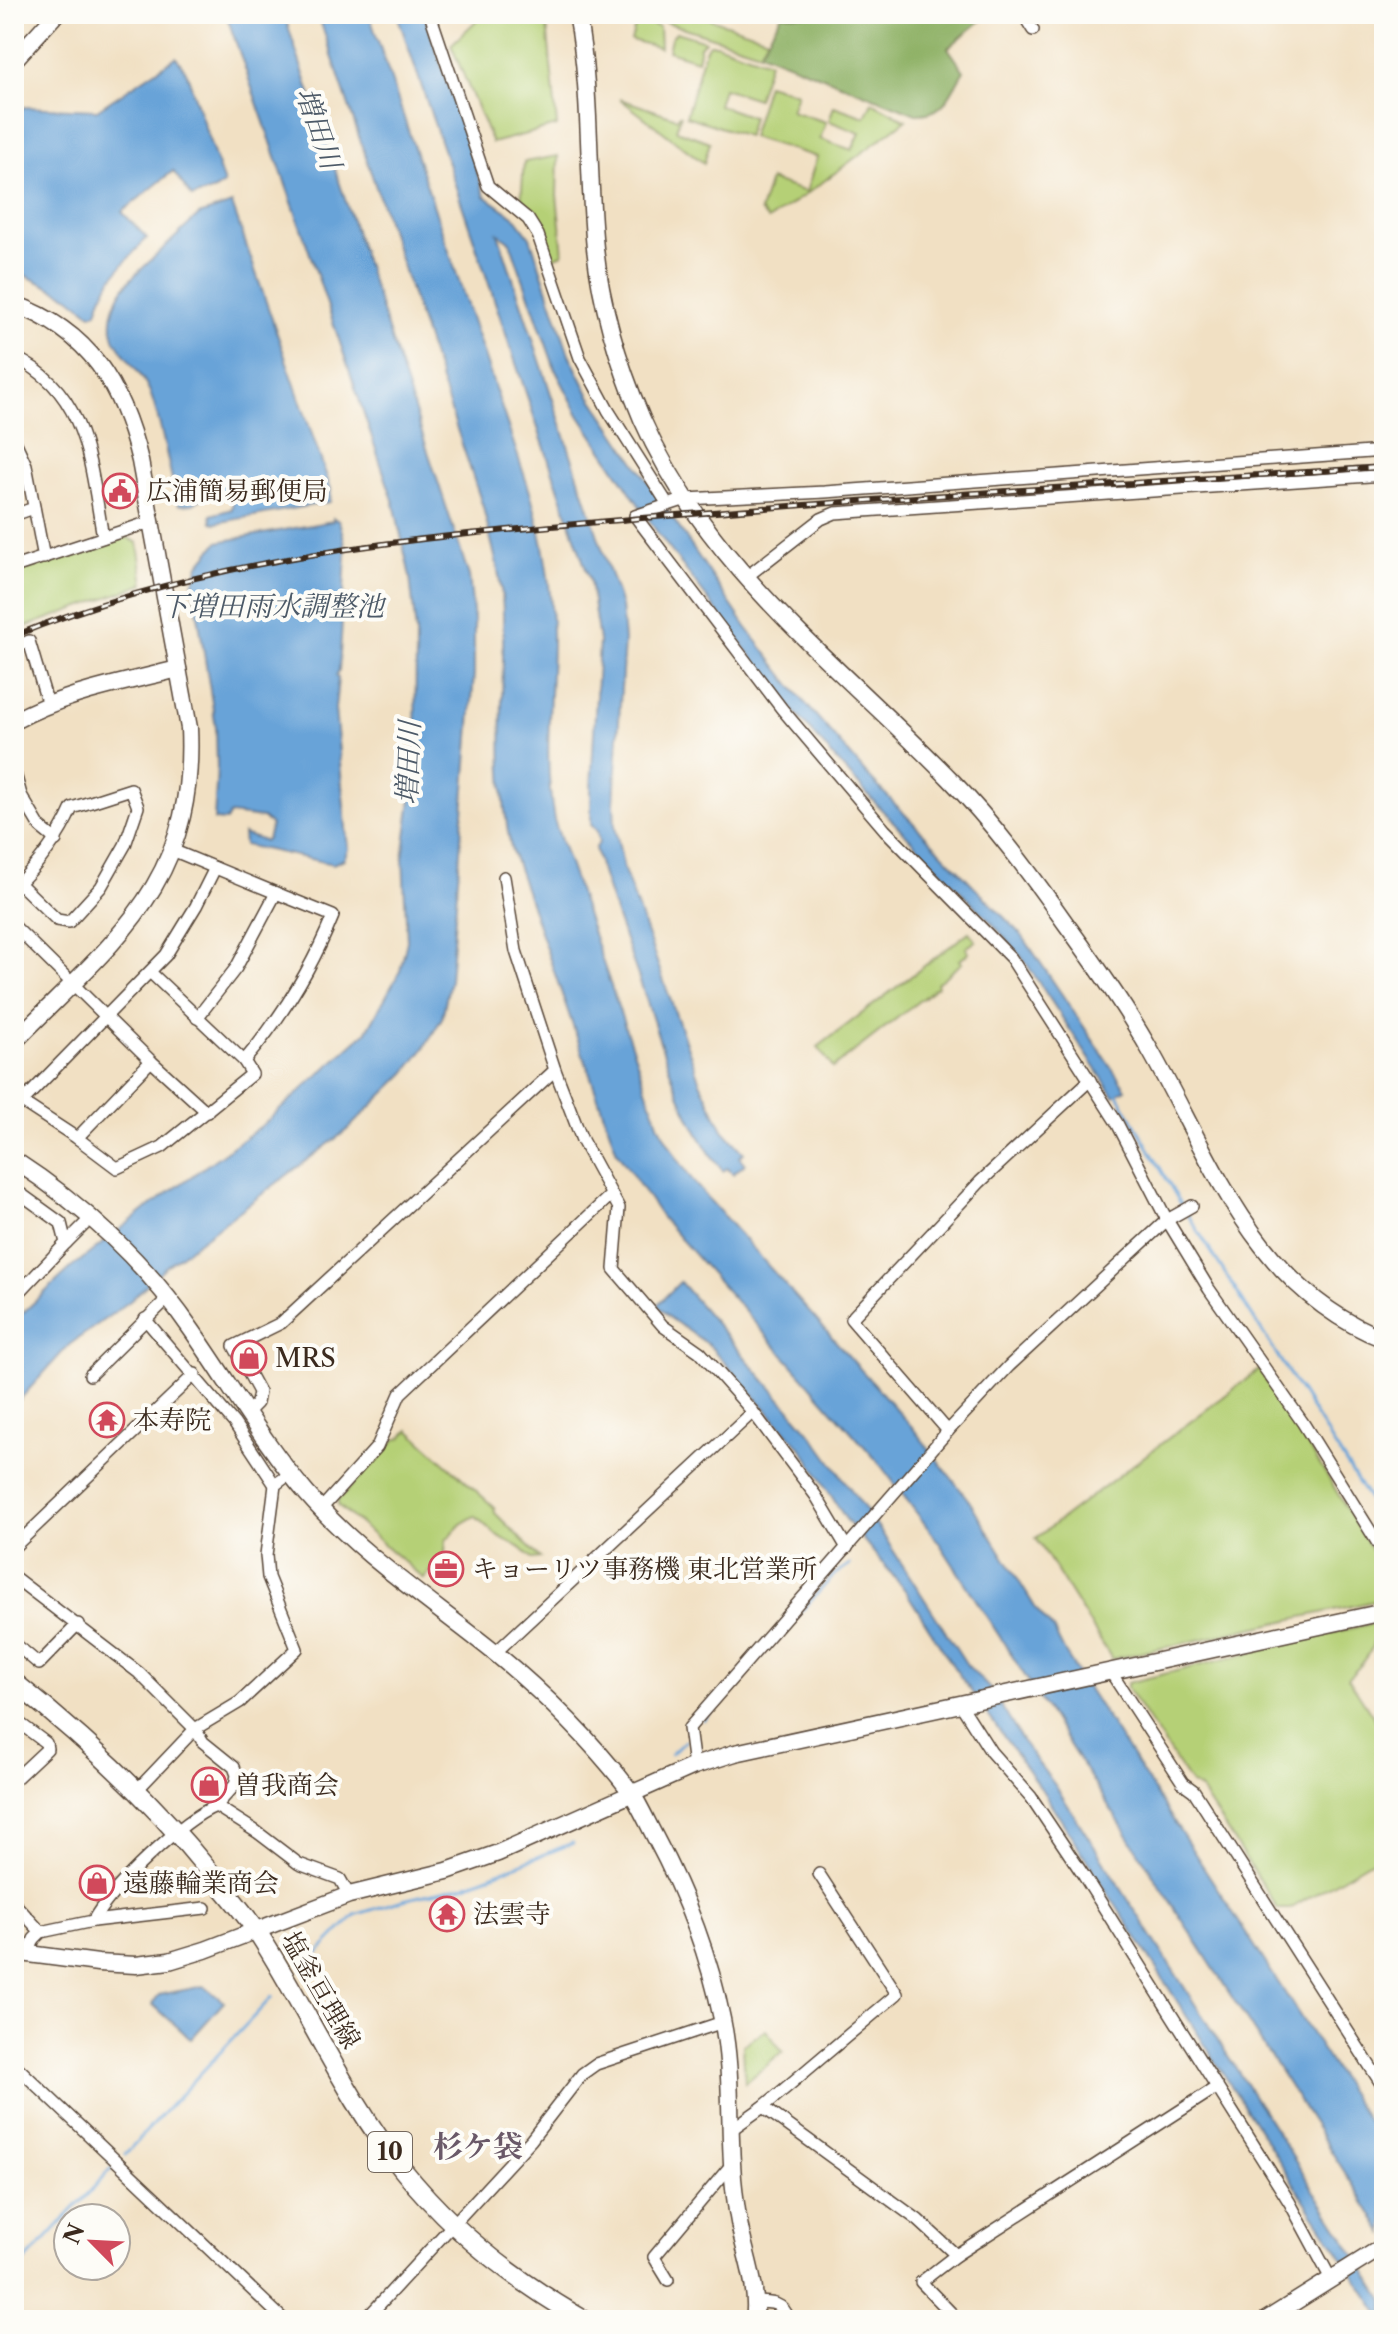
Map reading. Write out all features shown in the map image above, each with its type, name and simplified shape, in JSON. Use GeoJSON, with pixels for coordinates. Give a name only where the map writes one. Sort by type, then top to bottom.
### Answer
{"type":"FeatureCollection","features":[{"type":"Feature","properties":{"kind":"main road","name":"塩釜亘理線"},"geometry":{"type":"LineString","coordinates":[[14,1682],[79,1734],[138,1789],[177,1831],[257,1931],[376,2132],[403,2170],[453,2224],[498,2264],[584,2320]]}},
{"type":"Feature","properties":{"kind":"street"},"geometry":{"type":"LineString","coordinates":[[14,60],[56,14]]}},
{"type":"Feature","properties":{"kind":"street"},"geometry":{"type":"LineString","coordinates":[[430,14],[488,186],[528,219],[538,235],[580,358],[666,504]]}},
{"type":"Feature","properties":{"kind":"street"},"geometry":{"type":"LineString","coordinates":[[577,14],[587,77],[595,249],[604,301],[641,418],[667,468],[704,527],[745,578],[953,782],[1021,860],[1116,995],[1149,1048],[1241,1216],[1269,1257],[1321,1306],[1384,1339]]}},
{"type":"Feature","properties":{"kind":"street"},"geometry":{"type":"LineString","coordinates":[[1023,14],[1033,30]]}},
{"type":"Feature","properties":{"kind":"street"},"geometry":{"type":"LineString","coordinates":[[14,304],[33,311],[78,341],[111,382],[132,427],[189,728],[189,781],[182,819],[156,885],[120,937],[14,1042]]}},
{"type":"Feature","properties":{"kind":"street"},"geometry":{"type":"LineString","coordinates":[[14,357],[53,382],[75,414],[88,451],[103,537]]}},
{"type":"Feature","properties":{"kind":"street"},"geometry":{"type":"LineString","coordinates":[[15,443],[26,465],[44,558]]}},
{"type":"Feature","properties":{"kind":"street"},"geometry":{"type":"LineString","coordinates":[[1384,451],[825,492],[686,499],[635,516],[782,709],[885,830],[1011,958],[1117,1123],[1209,1289],[1303,1423],[1384,1553]]}},
{"type":"Feature","properties":{"kind":"street"},"geometry":{"type":"LineString","coordinates":[[745,578],[821,519],[835,513],[1384,475]]}},
{"type":"Feature","properties":{"kind":"street"},"geometry":{"type":"LineString","coordinates":[[14,515],[34,508]]}},
{"type":"Feature","properties":{"kind":"street"},"geometry":{"type":"LineString","coordinates":[[14,567],[150,522]]}},
{"type":"Feature","properties":{"kind":"street"},"geometry":{"type":"LineString","coordinates":[[14,648],[29,641],[48,705]]}},
{"type":"Feature","properties":{"kind":"street"},"geometry":{"type":"LineString","coordinates":[[14,721],[48,705],[178,669]]}},
{"type":"Feature","properties":{"kind":"street"},"geometry":{"type":"LineString","coordinates":[[14,770],[18,798],[40,827],[56,840]]}},
{"type":"Feature","properties":{"kind":"street"},"geometry":{"type":"LineString","coordinates":[[131,789],[138,807],[125,845],[101,887],[69,922],[57,920],[16,883],[47,854],[72,808],[131,789]]}},
{"type":"Feature","properties":{"kind":"street"},"geometry":{"type":"LineString","coordinates":[[172,850],[333,916],[317,957],[291,1000],[244,1061]]}},
{"type":"Feature","properties":{"kind":"street"},"geometry":{"type":"LineString","coordinates":[[151,973],[244,1061],[252,1074],[162,1147],[117,1168],[22,1102],[151,973],[183,930],[215,868]]}},
{"type":"Feature","properties":{"kind":"street"},"geometry":{"type":"LineString","coordinates":[[504,877],[516,951],[555,1070],[582,1140],[619,1208],[614,1269],[663,1326],[700,1352],[753,1412],[849,1546]]}},
{"type":"Feature","properties":{"kind":"street"},"geometry":{"type":"LineString","coordinates":[[197,1018],[236,968],[276,893]]}},
{"type":"Feature","properties":{"kind":"street"},"geometry":{"type":"LineString","coordinates":[[14,926],[207,1112]]}},
{"type":"Feature","properties":{"kind":"street"},"geometry":{"type":"LineString","coordinates":[[77,1138],[151,1061]]}},
{"type":"Feature","properties":{"kind":"street"},"geometry":{"type":"LineString","coordinates":[[248,1412],[257,1403],[259,1392],[234,1346],[281,1323],[555,1070]]}},
{"type":"Feature","properties":{"kind":"street"},"geometry":{"type":"LineString","coordinates":[[948,1431],[851,1319],[980,1182],[1090,1080]]}},
{"type":"Feature","properties":{"kind":"street"},"geometry":{"type":"LineString","coordinates":[[14,1160],[96,1222],[164,1294],[291,1473],[321,1509],[356,1542],[495,1653],[570,1720],[633,1795],[685,1896],[705,1946],[723,2022],[732,2164],[754,2302],[754,2320]]}},
{"type":"Feature","properties":{"kind":"street"},"geometry":{"type":"LineString","coordinates":[[14,1189],[61,1223],[66,1243]]}},
{"type":"Feature","properties":{"kind":"street"},"geometry":{"type":"LineString","coordinates":[[321,1509],[377,1447],[400,1394],[611,1195]]}},
{"type":"Feature","properties":{"kind":"street"},"geometry":{"type":"LineString","coordinates":[[694,1766],[689,1728],[937,1443],[1009,1366],[1170,1218],[1192,1206]]}},
{"type":"Feature","properties":{"kind":"street"},"geometry":{"type":"LineString","coordinates":[[14,1298],[66,1243],[96,1222]]}},
{"type":"Feature","properties":{"kind":"street"},"geometry":{"type":"LineString","coordinates":[[90,1375],[145,1319],[164,1294]]}},
{"type":"Feature","properties":{"kind":"street"},"geometry":{"type":"LineString","coordinates":[[138,1789],[195,1729],[240,1702],[297,1649],[268,1577],[266,1555],[275,1485],[234,1423],[145,1319]]}},
{"type":"Feature","properties":{"kind":"street"},"geometry":{"type":"LineString","coordinates":[[14,1547],[195,1374]]}},
{"type":"Feature","properties":{"kind":"street"},"geometry":{"type":"LineString","coordinates":[[495,1653],[753,1412]]}},
{"type":"Feature","properties":{"kind":"street"},"geometry":{"type":"LineString","coordinates":[[275,1485],[291,1473]]}},
{"type":"Feature","properties":{"kind":"street"},"geometry":{"type":"LineString","coordinates":[[14,1577],[139,1673],[195,1729],[203,1742],[234,1767],[237,1775],[235,1785],[216,1806],[177,1831],[102,1905],[93,1921]]}},
{"type":"Feature","properties":{"kind":"street"},"geometry":{"type":"LineString","coordinates":[[22,1952],[98,1963],[136,1965],[169,1961],[349,1895],[447,1871],[498,1853],[694,1766],[735,1753],[1384,1612]]}},
{"type":"Feature","properties":{"kind":"street"},"geometry":{"type":"LineString","coordinates":[[14,1643],[39,1664],[78,1624]]}},
{"type":"Feature","properties":{"kind":"street"},"geometry":{"type":"LineString","coordinates":[[1110,1671],[1183,1783],[1194,1791],[1384,2088]]}},
{"type":"Feature","properties":{"kind":"street"},"geometry":{"type":"LineString","coordinates":[[964,1704],[991,1752],[1031,1797],[1217,2087],[1334,2278]]}},
{"type":"Feature","properties":{"kind":"street"},"geometry":{"type":"LineString","coordinates":[[14,1719],[46,1743],[47,1749],[14,1780]]}},
{"type":"Feature","properties":{"kind":"street"},"geometry":{"type":"LineString","coordinates":[[216,1806],[299,1864],[340,1879],[349,1895]]}},
{"type":"Feature","properties":{"kind":"street"},"geometry":{"type":"LineString","coordinates":[[732,2129],[763,2107],[897,1994],[819,1874]]}},
{"type":"Feature","properties":{"kind":"street"},"geometry":{"type":"LineString","coordinates":[[14,1903],[41,1932]]}},
{"type":"Feature","properties":{"kind":"street"},"geometry":{"type":"LineString","coordinates":[[22,1952],[41,1932],[93,1921],[205,1908]]}},
{"type":"Feature","properties":{"kind":"street"},"geometry":{"type":"LineString","coordinates":[[365,2320],[531,2140],[582,2074],[596,2064],[723,2022]]}},
{"type":"Feature","properties":{"kind":"street"},"geometry":{"type":"LineString","coordinates":[[14,2064],[284,2320]]}},
{"type":"Feature","properties":{"kind":"street"},"geometry":{"type":"LineString","coordinates":[[958,2320],[921,2282],[956,2255],[1217,2087]]}},
{"type":"Feature","properties":{"kind":"street"},"geometry":{"type":"LineString","coordinates":[[763,2107],[918,2220],[956,2255]]}},
{"type":"Feature","properties":{"kind":"street"},"geometry":{"type":"LineString","coordinates":[[668,2280],[654,2257],[732,2164]]}},
{"type":"Feature","properties":{"kind":"street"},"geometry":{"type":"LineString","coordinates":[[1266,2320],[1374,2252]]}},
{"type":"Feature","properties":{"kind":"street"},"geometry":{"type":"LineString","coordinates":[[754,2302],[773,2302],[783,2307],[789,2320]]}},
{"type":"Feature","properties":{"kind":"green space"},"geometry":{"type":"Polygon","coordinates":[[[483,14],[546,14],[557,126],[492,143],[451,45],[483,14]]]}},
{"type":"Feature","properties":{"kind":"green space"},"geometry":{"type":"Polygon","coordinates":[[[640,14],[696,14],[768,38],[760,52],[640,14]]]}},
{"type":"Feature","properties":{"kind":"green space"},"geometry":{"type":"Polygon","coordinates":[[[782,14],[989,14],[948,48],[964,71],[946,102],[934,111],[916,114],[760,52],[782,14]]]}},
{"type":"Feature","properties":{"kind":"green space"},"geometry":{"type":"Polygon","coordinates":[[[637,19],[659,27],[660,48],[631,40],[637,19]]]}},
{"type":"Feature","properties":{"kind":"green space"},"geometry":{"type":"Polygon","coordinates":[[[676,32],[705,41],[700,46],[697,60],[668,51],[676,32]]]}},
{"type":"Feature","properties":{"kind":"green space"},"geometry":{"type":"Polygon","coordinates":[[[709,44],[769,62],[757,99],[723,88],[718,105],[752,117],[747,136],[686,116],[709,44]]]}},
{"type":"Feature","properties":{"kind":"green space"},"geometry":{"type":"Polygon","coordinates":[[[767,84],[797,93],[791,111],[826,122],[820,139],[852,150],[860,133],[829,121],[834,106],[865,117],[872,102],[906,120],[768,220],[760,211],[770,180],[806,192],[817,157],[751,137],[767,84]]]}},
{"type":"Feature","properties":{"kind":"green space"},"geometry":{"type":"Polygon","coordinates":[[[620,99],[677,118],[681,114],[676,130],[710,142],[704,163],[620,99]]]}},
{"type":"Feature","properties":{"kind":"green space"},"geometry":{"type":"Polygon","coordinates":[[[558,156],[557,195],[563,254],[550,259],[539,226],[518,202],[521,202],[524,162],[558,156]]]}},
{"type":"Feature","properties":{"kind":"green space"},"geometry":{"type":"Polygon","coordinates":[[[126,537],[138,543],[144,584],[14,631],[14,573],[126,537]]]}},
{"type":"Feature","properties":{"kind":"green space"},"geometry":{"type":"Polygon","coordinates":[[[969,932],[976,941],[966,948],[969,953],[960,960],[962,963],[937,983],[938,986],[833,1068],[818,1047],[969,932]]]}},
{"type":"Feature","properties":{"kind":"green space"},"geometry":{"type":"Polygon","coordinates":[[[1259,1370],[1384,1572],[1384,1599],[1112,1659],[1036,1538],[1259,1370]]]}},
{"type":"Feature","properties":{"kind":"green space"},"geometry":{"type":"Polygon","coordinates":[[[409,1430],[494,1507],[495,1513],[540,1558],[533,1559],[495,1534],[475,1516],[461,1524],[446,1540],[445,1552],[424,1579],[338,1505],[338,1500],[395,1440],[409,1430]]]}},
{"type":"Feature","properties":{"kind":"green space"},"geometry":{"type":"Polygon","coordinates":[[[1373,1623],[1374,1640],[1369,1654],[1348,1678],[1384,1733],[1384,1853],[1290,1909],[1278,1909],[1200,1789],[1191,1784],[1127,1688],[1127,1683],[1373,1623]]]}},
{"type":"Feature","properties":{"kind":"green space"},"geometry":{"type":"Polygon","coordinates":[[[766,2030],[783,2052],[745,2083],[743,2045],[766,2030]]]}},
{"type":"Feature","properties":{"kind":"water","name":"増田川"},"geometry":{"type":"Polygon","coordinates":[[[226,14],[284,14],[469,576],[474,621],[474,674],[450,980],[442,1018],[423,1050],[405,1073],[347,1130],[164,1268],[130,1301],[69,1345],[14,1406],[14,1321],[71,1268],[146,1209],[264,1124],[367,1031],[400,971],[407,941],[403,858],[415,770],[416,633],[410,577],[394,503],[226,14]]]}},
{"type":"Feature","properties":{"kind":"water"},"geometry":{"type":"Polygon","coordinates":[[[318,14],[369,14],[530,492],[543,548],[551,604],[548,754],[554,820],[659,1126],[696,1185],[912,1427],[970,1502],[1384,2146],[1384,2233],[940,1544],[879,1463],[662,1218],[617,1152],[511,848],[503,789],[501,588],[483,507],[318,14]]]}},
{"type":"Feature","properties":{"kind":"water"},"geometry":{"type":"Polygon","coordinates":[[[397,14],[424,14],[485,196],[515,217],[530,237],[569,354],[589,394],[746,627],[805,703],[869,777],[1023,937],[1126,1089],[1114,1096],[1024,960],[836,760],[788,704],[659,535],[579,415],[555,369],[510,242],[498,233],[621,606],[624,640],[614,803],[615,827],[624,870],[700,1082],[723,1130],[744,1153],[739,1157],[745,1164],[733,1174],[727,1168],[723,1171],[708,1151],[675,1083],[595,848],[599,843],[597,831],[591,825],[591,788],[599,641],[590,581],[397,14]]]}},
{"type":"Feature","properties":{"kind":"water"},"geometry":{"type":"Polygon","coordinates":[[[176,57],[186,71],[224,184],[192,197],[173,171],[122,212],[147,238],[117,272],[105,290],[97,312],[91,314],[70,297],[14,270],[14,123],[23,107],[97,110],[176,57]]]}},
{"type":"Feature","properties":{"kind":"water","name":"下増田雨水調整池"},"geometry":{"type":"Polygon","coordinates":[[[232,204],[331,489],[330,502],[216,523],[212,522],[211,515],[232,509],[233,501],[211,493],[193,504],[179,505],[149,390],[114,338],[112,322],[117,300],[130,280],[199,215],[232,204]]]}},
{"type":"Feature","properties":{"kind":"water","name":"下増田雨水調整池"},"geometry":{"type":"Polygon","coordinates":[[[333,518],[339,521],[346,556],[335,709],[348,849],[344,859],[333,864],[244,845],[243,834],[264,841],[267,839],[271,825],[262,818],[230,814],[226,821],[214,820],[216,728],[193,584],[199,565],[218,542],[333,521],[333,518]]]}},
{"type":"Feature","properties":{"kind":"water"},"geometry":{"type":"Polygon","coordinates":[[[680,1282],[812,1435],[878,1527],[967,1665],[992,1691],[1384,2300],[1384,2320],[1042,1790],[955,1669],[905,1590],[845,1518],[803,1450],[709,1345],[657,1305],[680,1282]]]}},
{"type":"Feature","properties":{"kind":"water"},"geometry":{"type":"Polygon","coordinates":[[[204,1986],[224,2002],[191,2039],[152,2004],[159,1995],[204,1986]]]}},
{"type":"Feature","properties":{"kind":"waterway"},"geometry":{"type":"LineString","coordinates":[[1116,1091],[1182,1206]]}},
{"type":"Feature","properties":{"kind":"waterway"},"geometry":{"type":"LineString","coordinates":[[1186,1212],[1384,1523]]}},
{"type":"Feature","properties":{"kind":"waterway"},"geometry":{"type":"LineString","coordinates":[[703,1720],[834,1575],[850,1564]]}},
{"type":"Feature","properties":{"kind":"waterway"},"geometry":{"type":"LineString","coordinates":[[671,1754],[685,1741]]}},
{"type":"Feature","properties":{"kind":"waterway"},"geometry":{"type":"LineString","coordinates":[[302,1969],[355,1915],[463,1886],[573,1843]]}},
{"type":"Feature","properties":{"kind":"waterway"},"geometry":{"type":"LineString","coordinates":[[125,2154],[272,1997]]}},
{"type":"Feature","properties":{"kind":"waterway"},"geometry":{"type":"LineString","coordinates":[[14,2273],[112,2168]]}},
{"type":"Feature","properties":{"kind":"railway"},"geometry":{"type":"LineString","coordinates":[[14,636],[92,607],[171,584],[250,566],[410,541],[573,524],[837,503],[1384,467]]}},
{"type":"Feature","properties":{"kind":"place","name":"広浦簡易郵便局"},"geometry":{"type":"Point","coordinates":[120,491]}},
{"type":"Feature","properties":{"kind":"place","name":"MRS"},"geometry":{"type":"Point","coordinates":[249,1358]}},
{"type":"Feature","properties":{"kind":"place","name":"本寿院"},"geometry":{"type":"Point","coordinates":[107,1420]}},
{"type":"Feature","properties":{"kind":"place","name":"キョーリツ事務機 東北営業所"},"geometry":{"type":"Point","coordinates":[446,1569]}},
{"type":"Feature","properties":{"kind":"place","name":"曽我商会"},"geometry":{"type":"Point","coordinates":[209,1785]}},
{"type":"Feature","properties":{"kind":"place","name":"遠藤輪業商会"},"geometry":{"type":"Point","coordinates":[97,1883]}},
{"type":"Feature","properties":{"kind":"place","name":"法雲寺"},"geometry":{"type":"Point","coordinates":[447,1914]}},
{"type":"Feature","properties":{"kind":"district","name":"杉ケ袋"},"geometry":{"type":"Point","coordinates":[478,2147]}}]}
